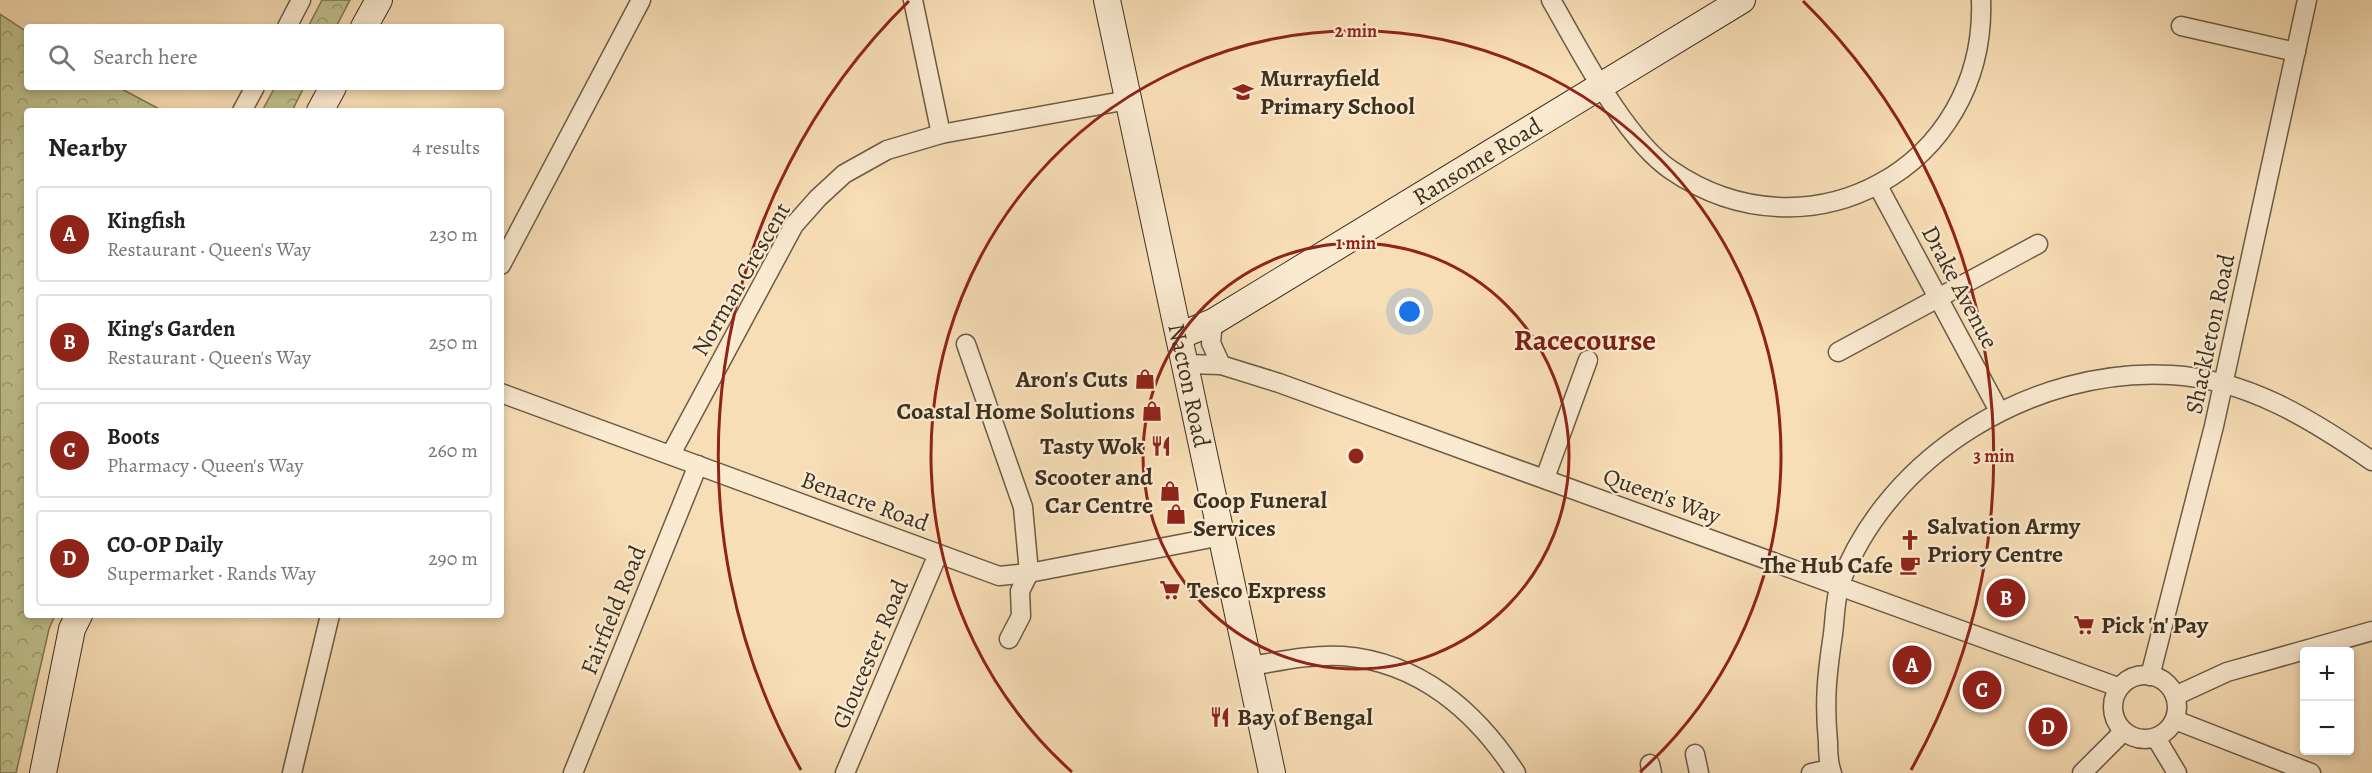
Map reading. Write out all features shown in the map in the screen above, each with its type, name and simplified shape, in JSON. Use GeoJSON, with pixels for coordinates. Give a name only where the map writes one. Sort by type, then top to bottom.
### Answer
{"type":"FeatureCollection","features":[{"type":"Feature","properties":{"kind":"street"},"geometry":{"type":"LineString","coordinates":[[289,24],[301,0]]}},
{"type":"Feature","properties":{"kind":"street"},"geometry":{"type":"LineString","coordinates":[[366,24],[379,0]]}},
{"type":"Feature","properties":{"kind":"street"},"geometry":{"type":"LineString","coordinates":[[504,259],[641,0]]}},
{"type":"Feature","properties":{"kind":"street"},"geometry":{"type":"LineString","coordinates":[[913,0],[941,134]]}},
{"type":"Feature","properties":{"kind":"street","name":"Nacton Road"},"geometry":{"type":"LineString","coordinates":[[1107,0],[1272,773]]}},
{"type":"Feature","properties":{"kind":"street"},"geometry":{"type":"LineString","coordinates":[[1551,0],[1601,87],[1642,143],[1670,170],[1714,194],[1750,206],[1789,208],[1831,203],[1878,186],[1900,172],[1930,144],[1951,117],[1964,93],[1975,60],[1981,0]]}},
{"type":"Feature","properties":{"kind":"street","name":"Ransome Road"},"geometry":{"type":"LineString","coordinates":[[1179,336],[1213,322],[1742,0]]}},
{"type":"Feature","properties":{"kind":"street","name":"Shackleton Road"},"geometry":{"type":"LineString","coordinates":[[2150,676],[2224,384],[2307,0]]}},
{"type":"Feature","properties":{"kind":"street"},"geometry":{"type":"LineString","coordinates":[[2181,27],[2296,52]]}},
{"type":"Feature","properties":{"kind":"street"},"geometry":{"type":"LineString","coordinates":[[244,108],[253,90]]}},
{"type":"Feature","properties":{"kind":"street"},"geometry":{"type":"LineString","coordinates":[[322,108],[331,90]]}},
{"type":"Feature","properties":{"kind":"street","name":"Norman Crescent"},"geometry":{"type":"LineString","coordinates":[[671,454],[800,218],[844,174],[887,150],[941,134],[1128,100]]}},
{"type":"Feature","properties":{"kind":"street","name":"Drake Avenue"},"geometry":{"type":"LineString","coordinates":[[1878,186],[1999,411]]}},
{"type":"Feature","properties":{"kind":"street"},"geometry":{"type":"LineString","coordinates":[[1838,352],[2038,244]]}},
{"type":"Feature","properties":{"kind":"street"},"geometry":{"type":"LineString","coordinates":[[1213,322],[1211,343],[1221,365]]}},
{"type":"Feature","properties":{"kind":"street"},"geometry":{"type":"LineString","coordinates":[[966,344],[1023,507],[1029,573],[1020,591],[1021,616],[1009,639]]}},
{"type":"Feature","properties":{"kind":"street"},"geometry":{"type":"LineString","coordinates":[[1545,478],[1588,360]]}},
{"type":"Feature","properties":{"kind":"street","name":"Queen's Way"},"geometry":{"type":"LineString","coordinates":[[1186,364],[1221,365],[1545,478],[2118,687]]}},
{"type":"Feature","properties":{"kind":"street"},"geometry":{"type":"LineString","coordinates":[[1811,773],[1831,771],[1824,697],[1839,586],[1862,536],[1889,500],[1918,469],[1999,411],[2059,389],[2124,376],[2171,375],[2224,384],[2260,394],[2331,433],[2372,461]]}},
{"type":"Feature","properties":{"kind":"street","name":"Benacre Road"},"geometry":{"type":"LineString","coordinates":[[504,394],[999,576],[1029,573],[1222,536]]}},
{"type":"Feature","properties":{"kind":"street","name":"Fairfield Road"},"geometry":{"type":"LineString","coordinates":[[573,773],[698,465]]}},
{"type":"Feature","properties":{"kind":"street","name":"Gloucester Road"},"geometry":{"type":"LineString","coordinates":[[845,773],[938,554]]}},
{"type":"Feature","properties":{"kind":"street"},"geometry":{"type":"LineString","coordinates":[[43,773],[72,629],[78,618]]}},
{"type":"Feature","properties":{"kind":"street"},"geometry":{"type":"LineString","coordinates":[[292,773],[329,618]]}},
{"type":"Feature","properties":{"kind":"street"},"geometry":{"type":"LineString","coordinates":[[2175,696],[2227,672],[2372,631]]}},
{"type":"Feature","properties":{"kind":"street"},"geometry":{"type":"LineString","coordinates":[[1251,666],[1309,657],[1342,656],[1376,662],[1404,671],[1428,683],[1467,711],[1486,729],[1516,773]]}},
{"type":"Feature","properties":{"kind":"street"},"geometry":{"type":"LineString","coordinates":[[2136,676],[2150,676],[2167,684],[2175,696],[2177,707],[2175,720],[2169,730],[2156,738],[2134,738],[2123,732],[2114,716],[2112,705],[2118,687],[2136,676]]}},
{"type":"Feature","properties":{"kind":"street"},"geometry":{"type":"LineString","coordinates":[[2175,720],[2311,773]]}},
{"type":"Feature","properties":{"kind":"street"},"geometry":{"type":"LineString","coordinates":[[2082,773],[2123,732]]}},
{"type":"Feature","properties":{"kind":"street"},"geometry":{"type":"LineString","coordinates":[[2156,738],[2177,773]]}},
{"type":"Feature","properties":{"kind":"street"},"geometry":{"type":"LineString","coordinates":[[1695,754],[1699,773]]}},
{"type":"Feature","properties":{"kind":"green space"},"geometry":{"type":"Polygon","coordinates":[[[322,0],[350,0],[338,24],[310,24],[322,0]]]}},
{"type":"Feature","properties":{"kind":"green space"},"geometry":{"type":"Polygon","coordinates":[[[0,14],[24,30],[24,90],[124,90],[157,108],[24,108],[24,618],[54,618],[49,629],[16,773],[0,773],[0,14]]]}},
{"type":"Feature","properties":{"kind":"green space"},"geometry":{"type":"Polygon","coordinates":[[[273,90],[302,90],[294,108],[264,108],[273,90]]]}},
{"type":"Feature","properties":{"kind":"place","name":"Murrayfield Primary School"},"geometry":{"type":"Point","coordinates":[1243,92]}},
{"type":"Feature","properties":{"kind":"place","name":"Aron's Cuts"},"geometry":{"type":"Point","coordinates":[1145,379]}},
{"type":"Feature","properties":{"kind":"place","name":"Coastal Home Solutions"},"geometry":{"type":"Point","coordinates":[1152,411]}},
{"type":"Feature","properties":{"kind":"place","name":"Tasty Wok"},"geometry":{"type":"Point","coordinates":[1161,446]}},
{"type":"Feature","properties":{"kind":"place","name":"Scooter and Car Centre"},"geometry":{"type":"Point","coordinates":[1170,491]}},
{"type":"Feature","properties":{"kind":"place","name":"Coop Funeral Services"},"geometry":{"type":"Point","coordinates":[1176,514]}},
{"type":"Feature","properties":{"kind":"place","name":"Salvation Army Priory Centre"},"geometry":{"type":"Point","coordinates":[1910,540]}},
{"type":"Feature","properties":{"kind":"place","name":"The Hub Cafe"},"geometry":{"type":"Point","coordinates":[1910,565]}},
{"type":"Feature","properties":{"kind":"place","name":"Tesco Express"},"geometry":{"type":"Point","coordinates":[1170,590]}},
{"type":"Feature","properties":{"kind":"place","name":"King's Garden"},"geometry":{"type":"Point","coordinates":[2006,598]}},
{"type":"Feature","properties":{"kind":"place","name":"Pick 'n' Pay"},"geometry":{"type":"Point","coordinates":[2084,625]}},
{"type":"Feature","properties":{"kind":"place","name":"Kingfish"},"geometry":{"type":"Point","coordinates":[1912,665]}},
{"type":"Feature","properties":{"kind":"place","name":"Boots"},"geometry":{"type":"Point","coordinates":[1982,690]}},
{"type":"Feature","properties":{"kind":"place","name":"Bay of Bengal"},"geometry":{"type":"Point","coordinates":[1220,717]}},
{"type":"Feature","properties":{"kind":"place","name":"CO-OP Daily"},"geometry":{"type":"Point","coordinates":[2048,727]}},
{"type":"Feature","properties":{"kind":"district","name":"Racecourse"},"geometry":{"type":"Point","coordinates":[1585,340]}}]}
